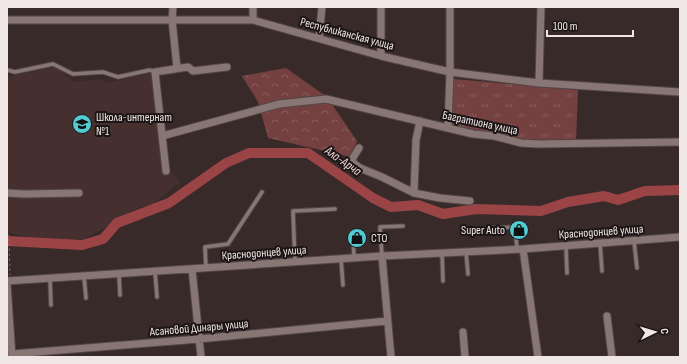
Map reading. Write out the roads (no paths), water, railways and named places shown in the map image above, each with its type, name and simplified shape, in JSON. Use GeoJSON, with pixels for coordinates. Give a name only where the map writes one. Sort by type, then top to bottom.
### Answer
{"type":"FeatureCollection","features":[{"type":"Feature","properties":{"kind":"street"},"geometry":{"type":"LineString","coordinates":[[173,7],[172,20],[177,68]]}},
{"type":"Feature","properties":{"kind":"street"},"geometry":{"type":"LineString","coordinates":[[253,7],[253,20]]}},
{"type":"Feature","properties":{"kind":"street"},"geometry":{"type":"LineString","coordinates":[[319,38],[322,7]]}},
{"type":"Feature","properties":{"kind":"street"},"geometry":{"type":"LineString","coordinates":[[381,7],[381,56]]}},
{"type":"Feature","properties":{"kind":"street"},"geometry":{"type":"LineString","coordinates":[[448,127],[450,7]]}},
{"type":"Feature","properties":{"kind":"street"},"geometry":{"type":"LineString","coordinates":[[539,82],[540,7]]}},
{"type":"Feature","properties":{"kind":"street","name":"Республиканская улица"},"geometry":{"type":"LineString","coordinates":[[7,20],[253,20],[381,56],[450,72],[539,82],[680,92]]}},
{"type":"Feature","properties":{"kind":"street"},"geometry":{"type":"LineString","coordinates":[[166,171],[155,72],[188,67],[193,71],[227,67]]}},
{"type":"Feature","properties":{"kind":"street","name":"Багратиона улица"},"geometry":{"type":"LineString","coordinates":[[162,136],[279,104],[326,98],[473,134],[494,136],[521,143],[680,142]]}},
{"type":"Feature","properties":{"kind":"street"},"geometry":{"type":"LineString","coordinates":[[414,193],[416,140],[420,121]]}},
{"type":"Feature","properties":{"kind":"street"},"geometry":{"type":"LineString","coordinates":[[359,148],[351,161],[360,168],[414,193],[440,198],[470,200]]}},
{"type":"Feature","properties":{"kind":"street"},"geometry":{"type":"LineString","coordinates":[[7,193],[79,193]]}},
{"type":"Feature","properties":{"kind":"street","name":"Краснодонцев улица"},"geometry":{"type":"LineString","coordinates":[[8,282],[382,256],[566,246],[680,237]]}},
{"type":"Feature","properties":{"kind":"street"},"geometry":{"type":"LineString","coordinates":[[520,249],[538,357]]}},
{"type":"Feature","properties":{"kind":"street"},"geometry":{"type":"LineString","coordinates":[[382,256],[391,357]]}},
{"type":"Feature","properties":{"kind":"street"},"geometry":{"type":"LineString","coordinates":[[192,269],[201,357]]}},
{"type":"Feature","properties":{"kind":"street"},"geometry":{"type":"LineString","coordinates":[[8,282],[9,338],[12,356]]}},
{"type":"Feature","properties":{"kind":"street"},"geometry":{"type":"LineString","coordinates":[[607,316],[612,357]]}},
{"type":"Feature","properties":{"kind":"street","name":"Асановой Динары улица"},"geometry":{"type":"LineString","coordinates":[[12,356],[387,321]]}},
{"type":"Feature","properties":{"kind":"street"},"geometry":{"type":"LineString","coordinates":[[462,332],[465,357]]}},
{"type":"Feature","properties":{"kind":"lane"},"geometry":{"type":"LineString","coordinates":[[7,70],[15,72],[53,64],[74,74],[103,72],[118,77],[150,70],[155,72]]}},
{"type":"Feature","properties":{"kind":"lane"},"geometry":{"type":"LineString","coordinates":[[206,268],[205,247],[228,244],[262,192]]}},
{"type":"Feature","properties":{"kind":"lane"},"geometry":{"type":"LineString","coordinates":[[295,262],[293,211],[335,209]]}},
{"type":"Feature","properties":{"kind":"lane"},"geometry":{"type":"LineString","coordinates":[[382,256],[380,227],[403,226]]}},
{"type":"Feature","properties":{"kind":"lane"},"geometry":{"type":"LineString","coordinates":[[476,229],[515,227],[520,249]]}},
{"type":"Feature","properties":{"kind":"lane"},"geometry":{"type":"LineString","coordinates":[[353,232],[354,258]]}},
{"type":"Feature","properties":{"kind":"lane"},"geometry":{"type":"LineString","coordinates":[[634,241],[636,268]]}},
{"type":"Feature","properties":{"kind":"lane"},"geometry":{"type":"LineString","coordinates":[[600,243],[602,271]]}},
{"type":"Feature","properties":{"kind":"lane"},"geometry":{"type":"LineString","coordinates":[[566,246],[568,273]]}},
{"type":"Feature","properties":{"kind":"lane"},"geometry":{"type":"LineString","coordinates":[[466,252],[468,274]]}},
{"type":"Feature","properties":{"kind":"lane"},"geometry":{"type":"LineString","coordinates":[[442,253],[443,281]]}},
{"type":"Feature","properties":{"kind":"lane"},"geometry":{"type":"LineString","coordinates":[[341,259],[343,286]]}},
{"type":"Feature","properties":{"kind":"lane"},"geometry":{"type":"LineString","coordinates":[[155,272],[157,297]]}},
{"type":"Feature","properties":{"kind":"lane"},"geometry":{"type":"LineString","coordinates":[[119,274],[120,295]]}},
{"type":"Feature","properties":{"kind":"lane"},"geometry":{"type":"LineString","coordinates":[[84,276],[86,298]]}},
{"type":"Feature","properties":{"kind":"lane"},"geometry":{"type":"LineString","coordinates":[[50,278],[51,305]]}},
{"type":"Feature","properties":{"kind":"waterway","name":"Ала-Арча"},"geometry":{"type":"LineString","coordinates":[[7,241],[82,245],[103,239],[117,223],[169,203],[226,163],[249,153],[308,153],[373,198],[391,207],[418,205],[443,214],[476,209],[541,211],[568,202],[604,196],[618,200],[645,191],[680,190]]}},
{"type":"Feature","properties":{"kind":"place","name":"Школа-интернат №1"},"geometry":{"type":"Point","coordinates":[82,124]}},
{"type":"Feature","properties":{"kind":"place","name":"Super Auto"},"geometry":{"type":"Point","coordinates":[519,230]}},
{"type":"Feature","properties":{"kind":"place","name":"СТО"},"geometry":{"type":"Point","coordinates":[357,238]}}]}
